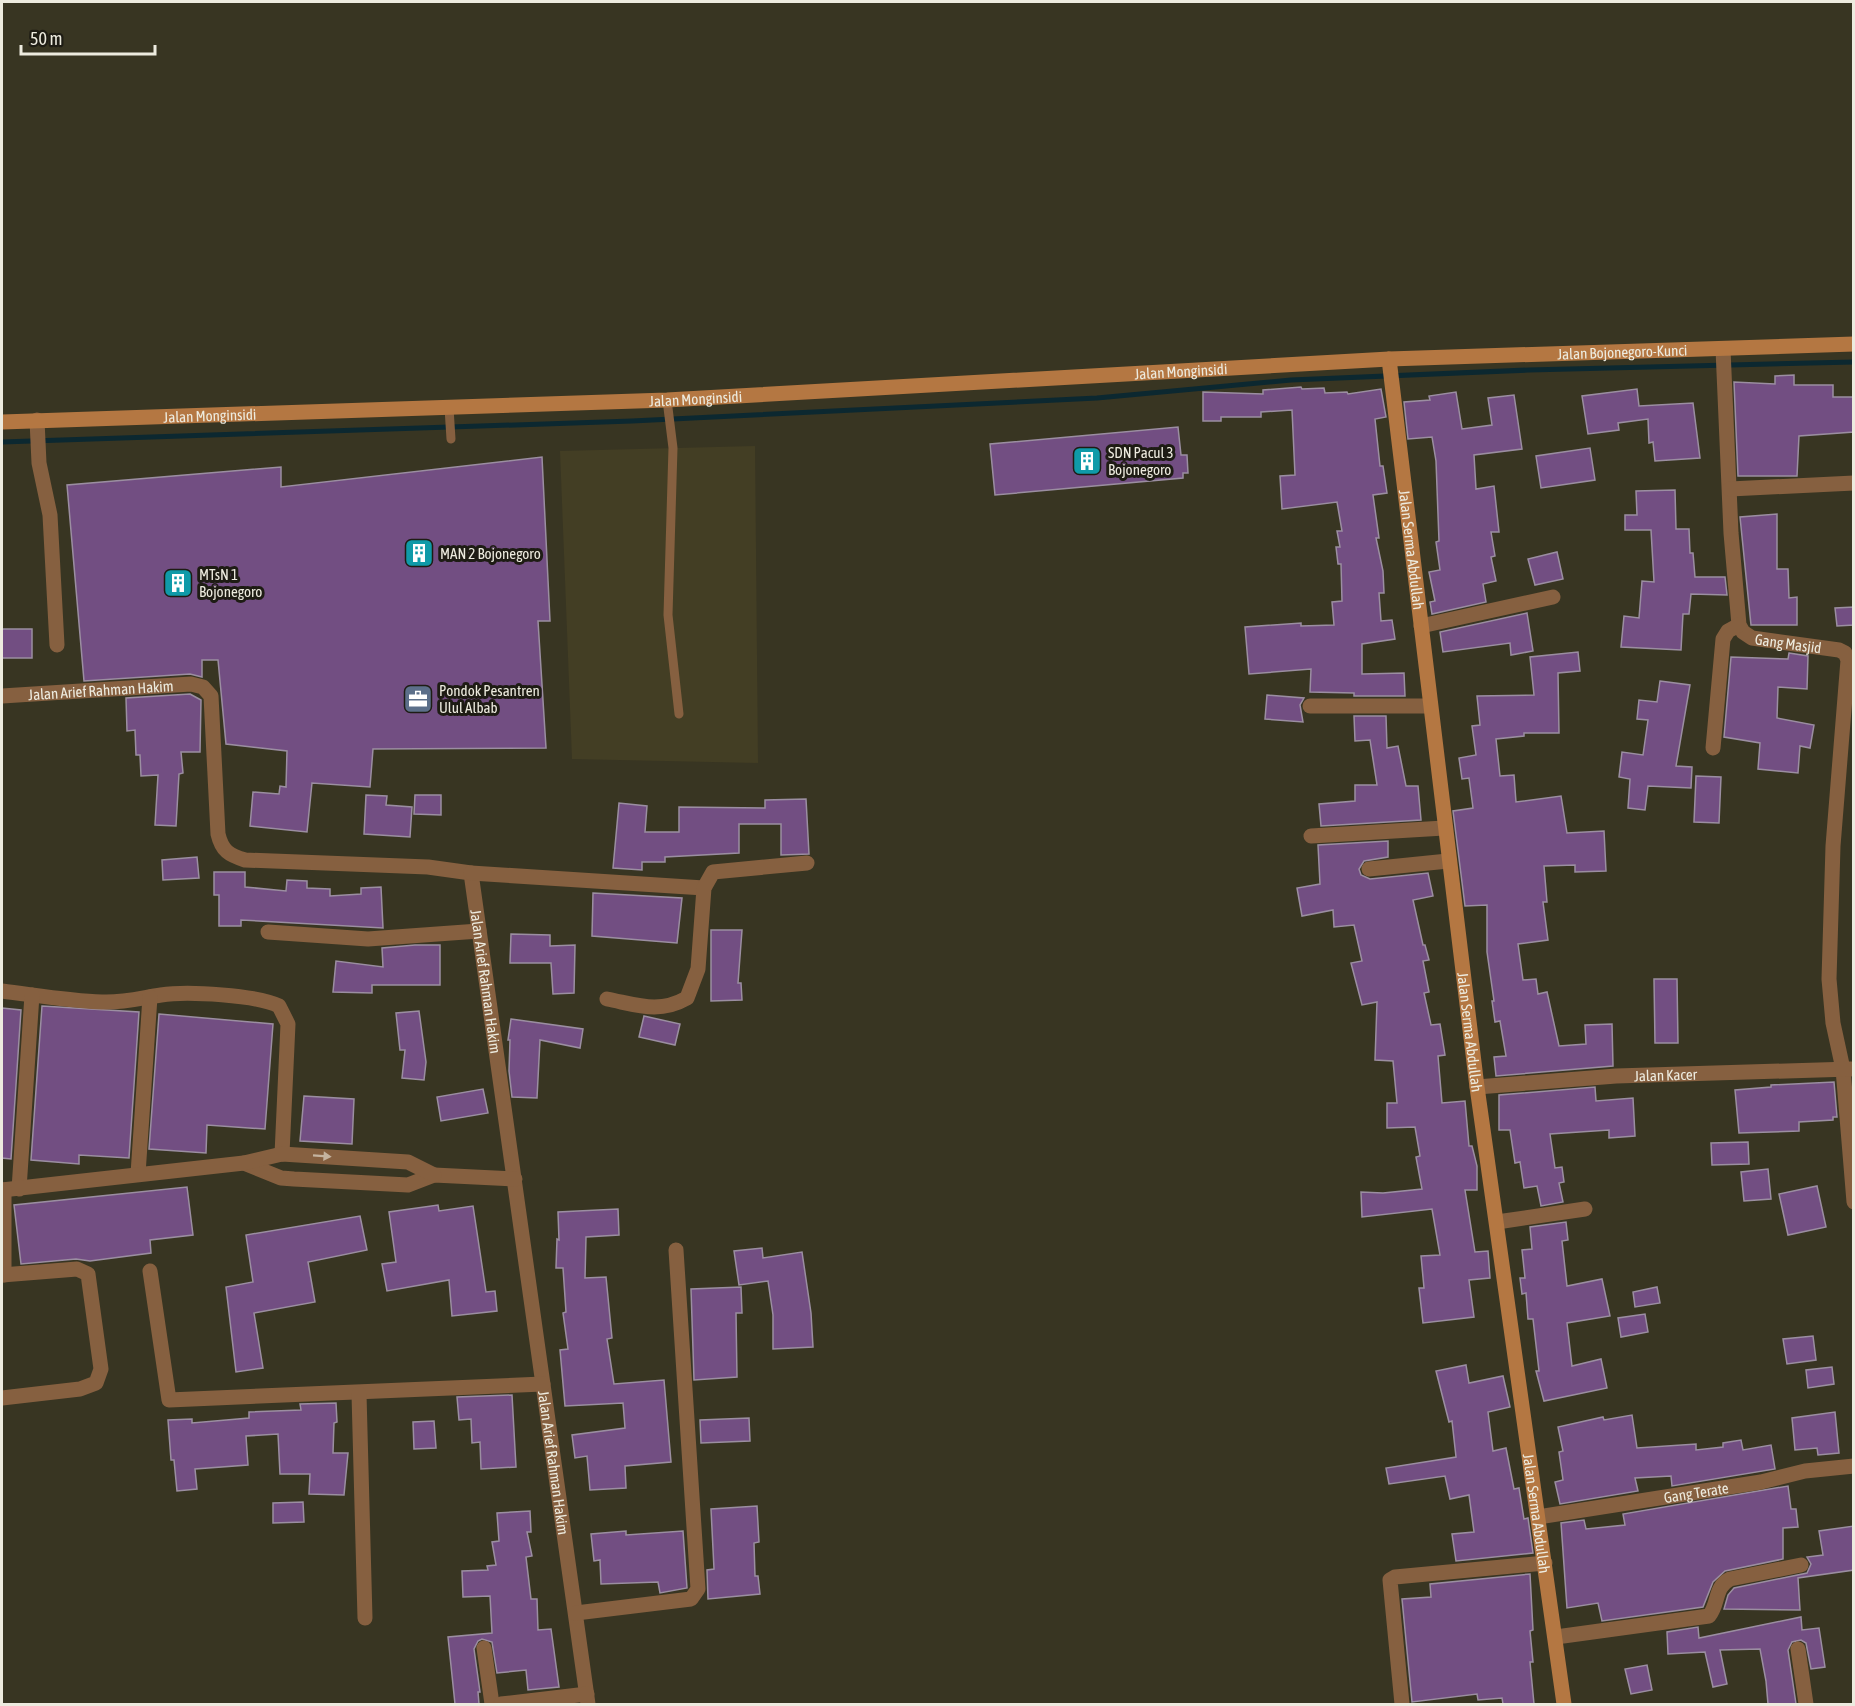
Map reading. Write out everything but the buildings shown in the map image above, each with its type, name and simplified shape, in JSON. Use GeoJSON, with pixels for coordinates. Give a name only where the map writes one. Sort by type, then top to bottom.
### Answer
{"type":"FeatureCollection","features":[{"type":"Feature","properties":{"kind":"main road","name":"Jalan Bojonegoro-Kunci"},"geometry":{"type":"LineString","coordinates":[[1390,364],[1724,361],[1854,344]]}},
{"type":"Feature","properties":{"kind":"main road","name":"Jalan Serma Abdullah"},"geometry":{"type":"LineString","coordinates":[[1390,364],[1444,828],[1477,1087],[1564,1704]]}},
{"type":"Feature","properties":{"kind":"main road","name":"Jalan Monginsidi"},"geometry":{"type":"LineString","coordinates":[[2,422],[37,425],[668,403],[1390,364]]}},
{"type":"Feature","properties":{"kind":"street","name":"Gang Masjid"},"geometry":{"type":"LineString","coordinates":[[1724,361],[1740,625],[1743,632],[1752,638],[1839,650],[1845,653],[1848,660],[1833,846],[1829,979],[1833,1023],[1848,1069],[1854,1202]]}},
{"type":"Feature","properties":{"kind":"street"},"geometry":{"type":"LineString","coordinates":[[37,425],[38,453],[50,515],[57,645]]}},
{"type":"Feature","properties":{"kind":"street"},"geometry":{"type":"LineString","coordinates":[[1730,489],[1854,483]]}},
{"type":"Feature","properties":{"kind":"street"},"geometry":{"type":"LineString","coordinates":[[1421,626],[1553,597]]}},
{"type":"Feature","properties":{"kind":"street"},"geometry":{"type":"LineString","coordinates":[[1713,748],[1723,639],[1728,631],[1740,625]]}},
{"type":"Feature","properties":{"kind":"street","name":"Jalan Arief Rahman Hakim"},"geometry":{"type":"LineString","coordinates":[[2,696],[191,684],[203,687],[211,696],[218,834],[227,855],[245,860],[428,867],[471,873],[588,1699]]}},
{"type":"Feature","properties":{"kind":"street"},"geometry":{"type":"LineString","coordinates":[[1310,706],[1430,706]]}},
{"type":"Feature","properties":{"kind":"street"},"geometry":{"type":"LineString","coordinates":[[1311,836],[1444,828]]}},
{"type":"Feature","properties":{"kind":"street"},"geometry":{"type":"LineString","coordinates":[[1368,869],[1448,861]]}},
{"type":"Feature","properties":{"kind":"street"},"geometry":{"type":"LineString","coordinates":[[607,999],[659,1009],[673,1006],[687,998],[698,969],[704,888],[713,872],[722,869],[807,863]]}},
{"type":"Feature","properties":{"kind":"street"},"geometry":{"type":"LineString","coordinates":[[471,873],[704,888]]}},
{"type":"Feature","properties":{"kind":"street"},"geometry":{"type":"LineString","coordinates":[[268,932],[368,939],[479,931]]}},
{"type":"Feature","properties":{"kind":"street"},"geometry":{"type":"LineString","coordinates":[[2,992],[101,1002],[173,994],[195,994],[261,999],[279,1006],[288,1024],[288,1154],[294,1179]]}},
{"type":"Feature","properties":{"kind":"street"},"geometry":{"type":"LineString","coordinates":[[2,1398],[90,1386],[98,1380],[100,1369],[88,1274],[77,1269],[3,1275],[8,1190],[32,995]]}},
{"type":"Feature","properties":{"kind":"street"},"geometry":{"type":"LineString","coordinates":[[138,1174],[150,998]]}},
{"type":"Feature","properties":{"kind":"street","name":"Jalan Kacer"},"geometry":{"type":"LineString","coordinates":[[1477,1087],[1637,1074],[1848,1069]]}},
{"type":"Feature","properties":{"kind":"street"},"geometry":{"type":"LineString","coordinates":[[8,1190],[244,1163],[288,1154],[408,1162],[434,1175],[514,1179]]}},
{"type":"Feature","properties":{"kind":"street"},"geometry":{"type":"LineString","coordinates":[[244,1163],[281,1178],[294,1179],[408,1185],[434,1175]]}},
{"type":"Feature","properties":{"kind":"street"},"geometry":{"type":"LineString","coordinates":[[1497,1222],[1585,1209]]}},
{"type":"Feature","properties":{"kind":"street"},"geometry":{"type":"LineString","coordinates":[[576,1613],[691,1599],[698,1589],[676,1250]]}},
{"type":"Feature","properties":{"kind":"street"},"geometry":{"type":"LineString","coordinates":[[150,1271],[169,1400],[359,1394],[543,1384]]}},
{"type":"Feature","properties":{"kind":"street"},"geometry":{"type":"LineString","coordinates":[[359,1394],[365,1618]]}},
{"type":"Feature","properties":{"kind":"street","name":"Gang Terate"},"geometry":{"type":"LineString","coordinates":[[1538,1517],[1761,1482],[1805,1471],[1854,1466]]}},
{"type":"Feature","properties":{"kind":"street"},"geometry":{"type":"LineString","coordinates":[[1402,1704],[1390,1580],[1395,1577],[1545,1563]]}},
{"type":"Feature","properties":{"kind":"street"},"geometry":{"type":"LineString","coordinates":[[1556,1637],[1708,1616],[1722,1583],[1730,1579],[1801,1565]]}},
{"type":"Feature","properties":{"kind":"street"},"geometry":{"type":"LineString","coordinates":[[484,1648],[492,1704]]}},
{"type":"Feature","properties":{"kind":"street"},"geometry":{"type":"LineString","coordinates":[[1798,1649],[1806,1704]]}},
{"type":"Feature","properties":{"kind":"street"},"geometry":{"type":"LineString","coordinates":[[501,1704],[588,1699]]}},
{"type":"Feature","properties":{"kind":"lane"},"geometry":{"type":"LineString","coordinates":[[668,403],[673,448],[668,615],[679,714]]}},
{"type":"Feature","properties":{"kind":"lane"},"geometry":{"type":"LineString","coordinates":[[450,412],[451,439]]}},
{"type":"Feature","properties":{"kind":"shaded area"},"geometry":{"type":"Polygon","coordinates":[[[755,446],[758,763],[572,759],[560,451],[755,446]]]}},
{"type":"Feature","properties":{"kind":"waterway"},"geometry":{"type":"LineString","coordinates":[[2,442],[632,421],[1097,398],[1291,380],[1529,370],[1854,362]]}},
{"type":"Feature","properties":{"kind":"place","name":"SDN Pacul 3 Bojonegoro"},"geometry":{"type":"Point","coordinates":[1087,461]}},
{"type":"Feature","properties":{"kind":"place","name":"MAN 2 Bojonegoro"},"geometry":{"type":"Point","coordinates":[419,553]}},
{"type":"Feature","properties":{"kind":"place","name":"MTsN 1 Bojonegoro"},"geometry":{"type":"Point","coordinates":[178,583]}},
{"type":"Feature","properties":{"kind":"place","name":"Pondok Pesantren Ulul Albab"},"geometry":{"type":"Point","coordinates":[418,699]}}]}
